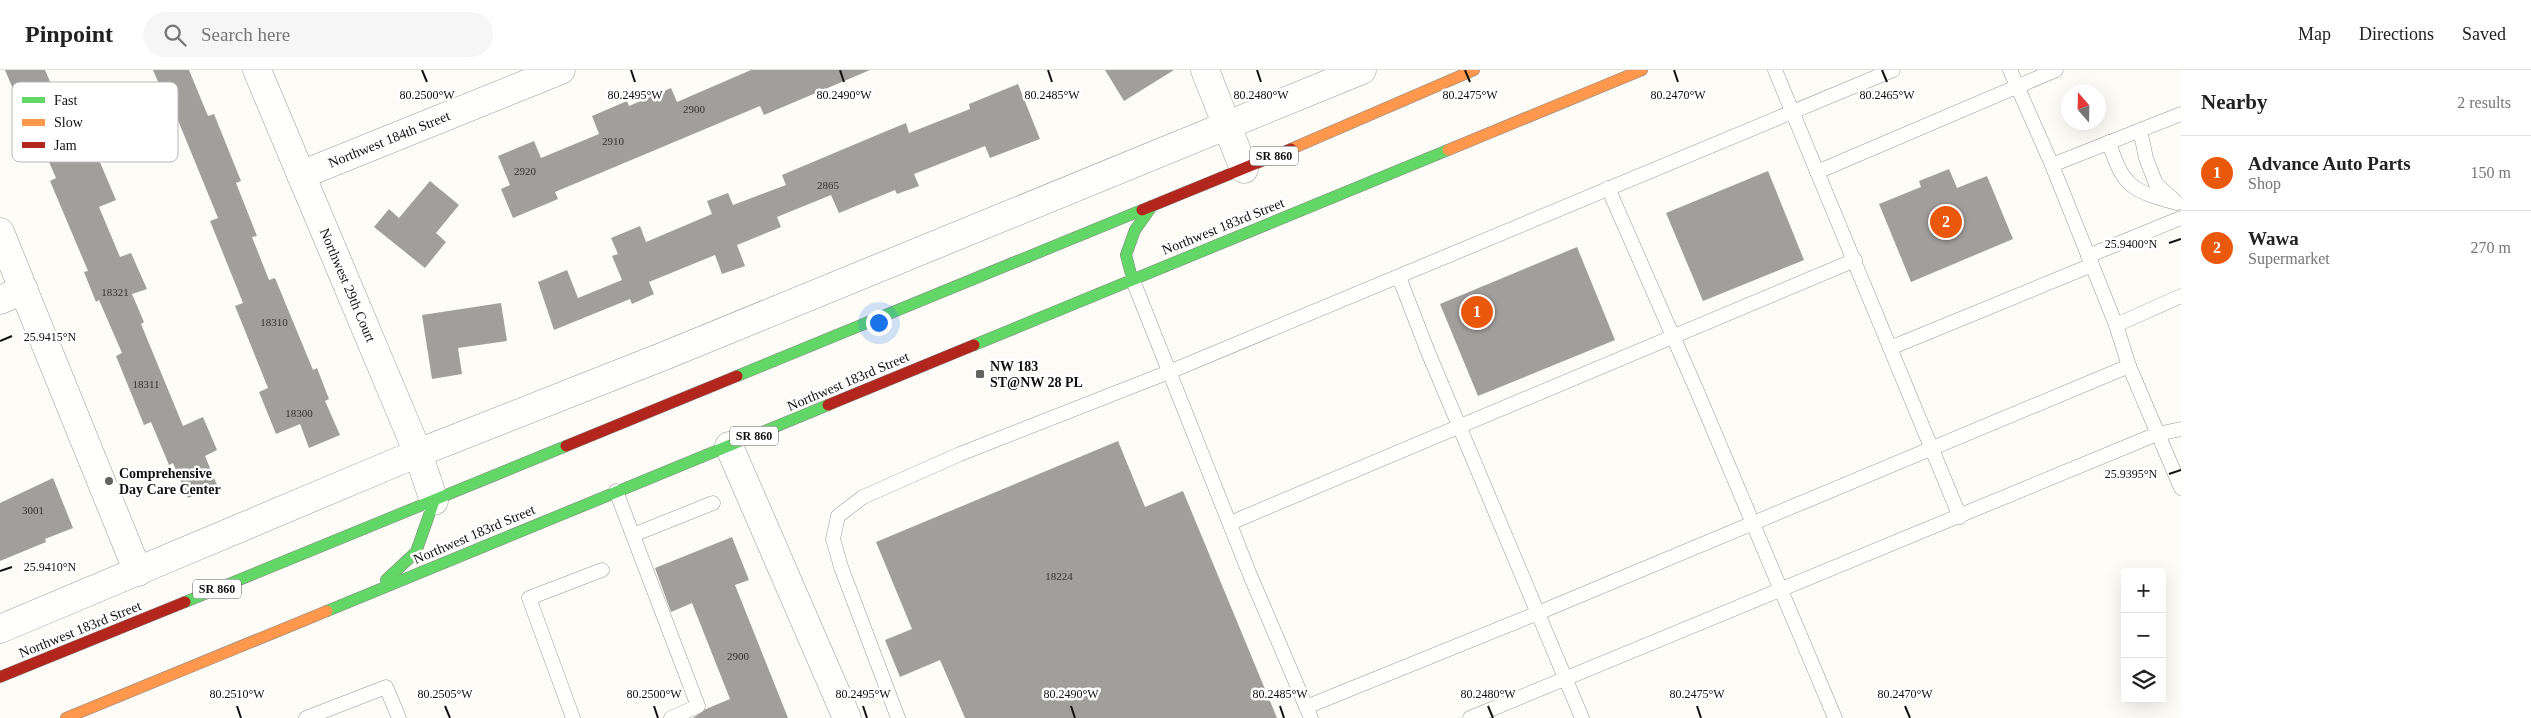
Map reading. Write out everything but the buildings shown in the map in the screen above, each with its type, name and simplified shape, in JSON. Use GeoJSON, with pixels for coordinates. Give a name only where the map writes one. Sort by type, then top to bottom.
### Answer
{"type":"FeatureCollection","features":[{"type":"Feature","properties":{"kind":"main road","name":"Northwest 183rd Street"},"geometry":{"type":"LineString","coordinates":[[0,677],[1244,169],[1474,70]]}},
{"type":"Feature","properties":{"kind":"main road","name":"Northwest 183rd Street"},"geometry":{"type":"LineString","coordinates":[[72,717],[1132,278],[1642,70]]}},
{"type":"Feature","properties":{"kind":"main road"},"geometry":{"type":"LineString","coordinates":[[1132,278],[1126,255],[1135,230],[1152,206]]}},
{"type":"Feature","properties":{"kind":"main road"},"geometry":{"type":"LineString","coordinates":[[374,592],[416,552],[434,501]]}},
{"type":"Feature","properties":{"kind":"street","name":"Northwest 29th Court"},"geometry":{"type":"LineString","coordinates":[[257,70],[418,453],[434,501]]}},
{"type":"Feature","properties":{"kind":"street","name":"Northwest 184th Street"},"geometry":{"type":"LineString","coordinates":[[301,175],[561,70]]}},
{"type":"Feature","properties":{"kind":"street"},"geometry":{"type":"LineString","coordinates":[[1205,70],[1244,169]]}},
{"type":"Feature","properties":{"kind":"street"},"geometry":{"type":"LineString","coordinates":[[0,629],[418,453],[673,352],[1226,124],[1362,70]]}},
{"type":"Feature","properties":{"kind":"street"},"geometry":{"type":"LineString","coordinates":[[0,232],[12,295],[138,572]]}},
{"type":"Feature","properties":{"kind":"street"},"geometry":{"type":"LineString","coordinates":[[729,446],[847,718]]}},
{"type":"Feature","properties":{"kind":"lane"},"geometry":{"type":"LineString","coordinates":[[1775,70],[1960,517]]}},
{"type":"Feature","properties":{"kind":"lane"},"geometry":{"type":"LineString","coordinates":[[898,718],[841,567],[833,539],[838,516],[863,497],[960,454],[1170,372],[1893,70]]}},
{"type":"Feature","properties":{"kind":"lane"},"geometry":{"type":"LineString","coordinates":[[2010,70],[2052,166],[2116,324],[2129,366],[2181,488]]}},
{"type":"Feature","properties":{"kind":"lane"},"geometry":{"type":"LineString","coordinates":[[1817,172],[2056,70]]}},
{"type":"Feature","properties":{"kind":"lane"},"geometry":{"type":"LineString","coordinates":[[2052,166],[2181,114]]}},
{"type":"Feature","properties":{"kind":"lane"},"geometry":{"type":"LineString","coordinates":[[2140,130],[2146,158],[2156,184],[2179,202]]}},
{"type":"Feature","properties":{"kind":"lane"},"geometry":{"type":"LineString","coordinates":[[2109,142],[2116,163],[2124,178],[2140,193],[2179,202]]}},
{"type":"Feature","properties":{"kind":"lane"},"geometry":{"type":"LineString","coordinates":[[1608,188],[1835,718]]}},
{"type":"Feature","properties":{"kind":"lane"},"geometry":{"type":"LineString","coordinates":[[1890,348],[2090,261],[2181,218]]}},
{"type":"Feature","properties":{"kind":"lane"},"geometry":{"type":"LineString","coordinates":[[1230,523],[1855,260]]}},
{"type":"Feature","properties":{"kind":"lane"},"geometry":{"type":"LineString","coordinates":[[1399,277],[1582,718]]}},
{"type":"Feature","properties":{"kind":"lane"},"geometry":{"type":"LineString","coordinates":[[1132,278],[1308,712],[1752,522],[2129,366]]}},
{"type":"Feature","properties":{"kind":"lane"},"geometry":{"type":"LineString","coordinates":[[2116,324],[2181,296]]}},
{"type":"Feature","properties":{"kind":"lane"},"geometry":{"type":"LineString","coordinates":[[1470,718],[2157,434],[2181,429]]}},
{"type":"Feature","properties":{"kind":"lane"},"geometry":{"type":"LineString","coordinates":[[616,491],[698,706],[671,718]]}},
{"type":"Feature","properties":{"kind":"lane"},"geometry":{"type":"LineString","coordinates":[[633,535],[714,503]]}},
{"type":"Feature","properties":{"kind":"lane"},"geometry":{"type":"LineString","coordinates":[[573,718],[529,598],[602,570]]}},
{"type":"Feature","properties":{"kind":"lane"},"geometry":{"type":"LineString","coordinates":[[306,718],[386,686],[399,718]]}},
{"type":"Feature","properties":{"kind":"traffic: fast"},"geometry":{"type":"LineString","coordinates":[[974,345],[1448,150]]}},
{"type":"Feature","properties":{"kind":"traffic: fast"},"geometry":{"type":"LineString","coordinates":[[1132,278],[1126,255],[1135,230],[1152,206]]}},
{"type":"Feature","properties":{"kind":"traffic: fast"},"geometry":{"type":"LineString","coordinates":[[737,376],[1142,210]]}},
{"type":"Feature","properties":{"kind":"traffic: fast"},"geometry":{"type":"LineString","coordinates":[[327,611],[828,405]]}},
{"type":"Feature","properties":{"kind":"traffic: fast"},"geometry":{"type":"LineString","coordinates":[[185,602],[566,446]]}},
{"type":"Feature","properties":{"kind":"traffic: fast"},"geometry":{"type":"LineString","coordinates":[[386,580],[416,552],[434,501]]}},
{"type":"Feature","properties":{"kind":"traffic: slow"},"geometry":{"type":"LineString","coordinates":[[1291,149],[1474,70]]}},
{"type":"Feature","properties":{"kind":"traffic: slow"},"geometry":{"type":"LineString","coordinates":[[1448,150],[1642,70]]}},
{"type":"Feature","properties":{"kind":"traffic: slow"},"geometry":{"type":"LineString","coordinates":[[66,718],[327,611]]}},
{"type":"Feature","properties":{"kind":"traffic: jam"},"geometry":{"type":"LineString","coordinates":[[1142,210],[1291,149]]}},
{"type":"Feature","properties":{"kind":"traffic: jam"},"geometry":{"type":"LineString","coordinates":[[828,405],[974,345]]}},
{"type":"Feature","properties":{"kind":"traffic: jam"},"geometry":{"type":"LineString","coordinates":[[566,446],[737,376]]}},
{"type":"Feature","properties":{"kind":"traffic: jam"},"geometry":{"type":"LineString","coordinates":[[0,677],[185,602]]}},
{"type":"Feature","properties":{"kind":"place","name":"Wawa"},"geometry":{"type":"Point","coordinates":[1946,222]}},
{"type":"Feature","properties":{"kind":"place","name":"Advance Auto Parts"},"geometry":{"type":"Point","coordinates":[1477,312]}},
{"type":"Feature","properties":{"kind":"place","name":"NW 183 ST@NW 28 PL"},"geometry":{"type":"Point","coordinates":[980,374]}},
{"type":"Feature","properties":{"kind":"place","name":"Comprehensive Day Care Center"},"geometry":{"type":"Point","coordinates":[109,481]}}]}
